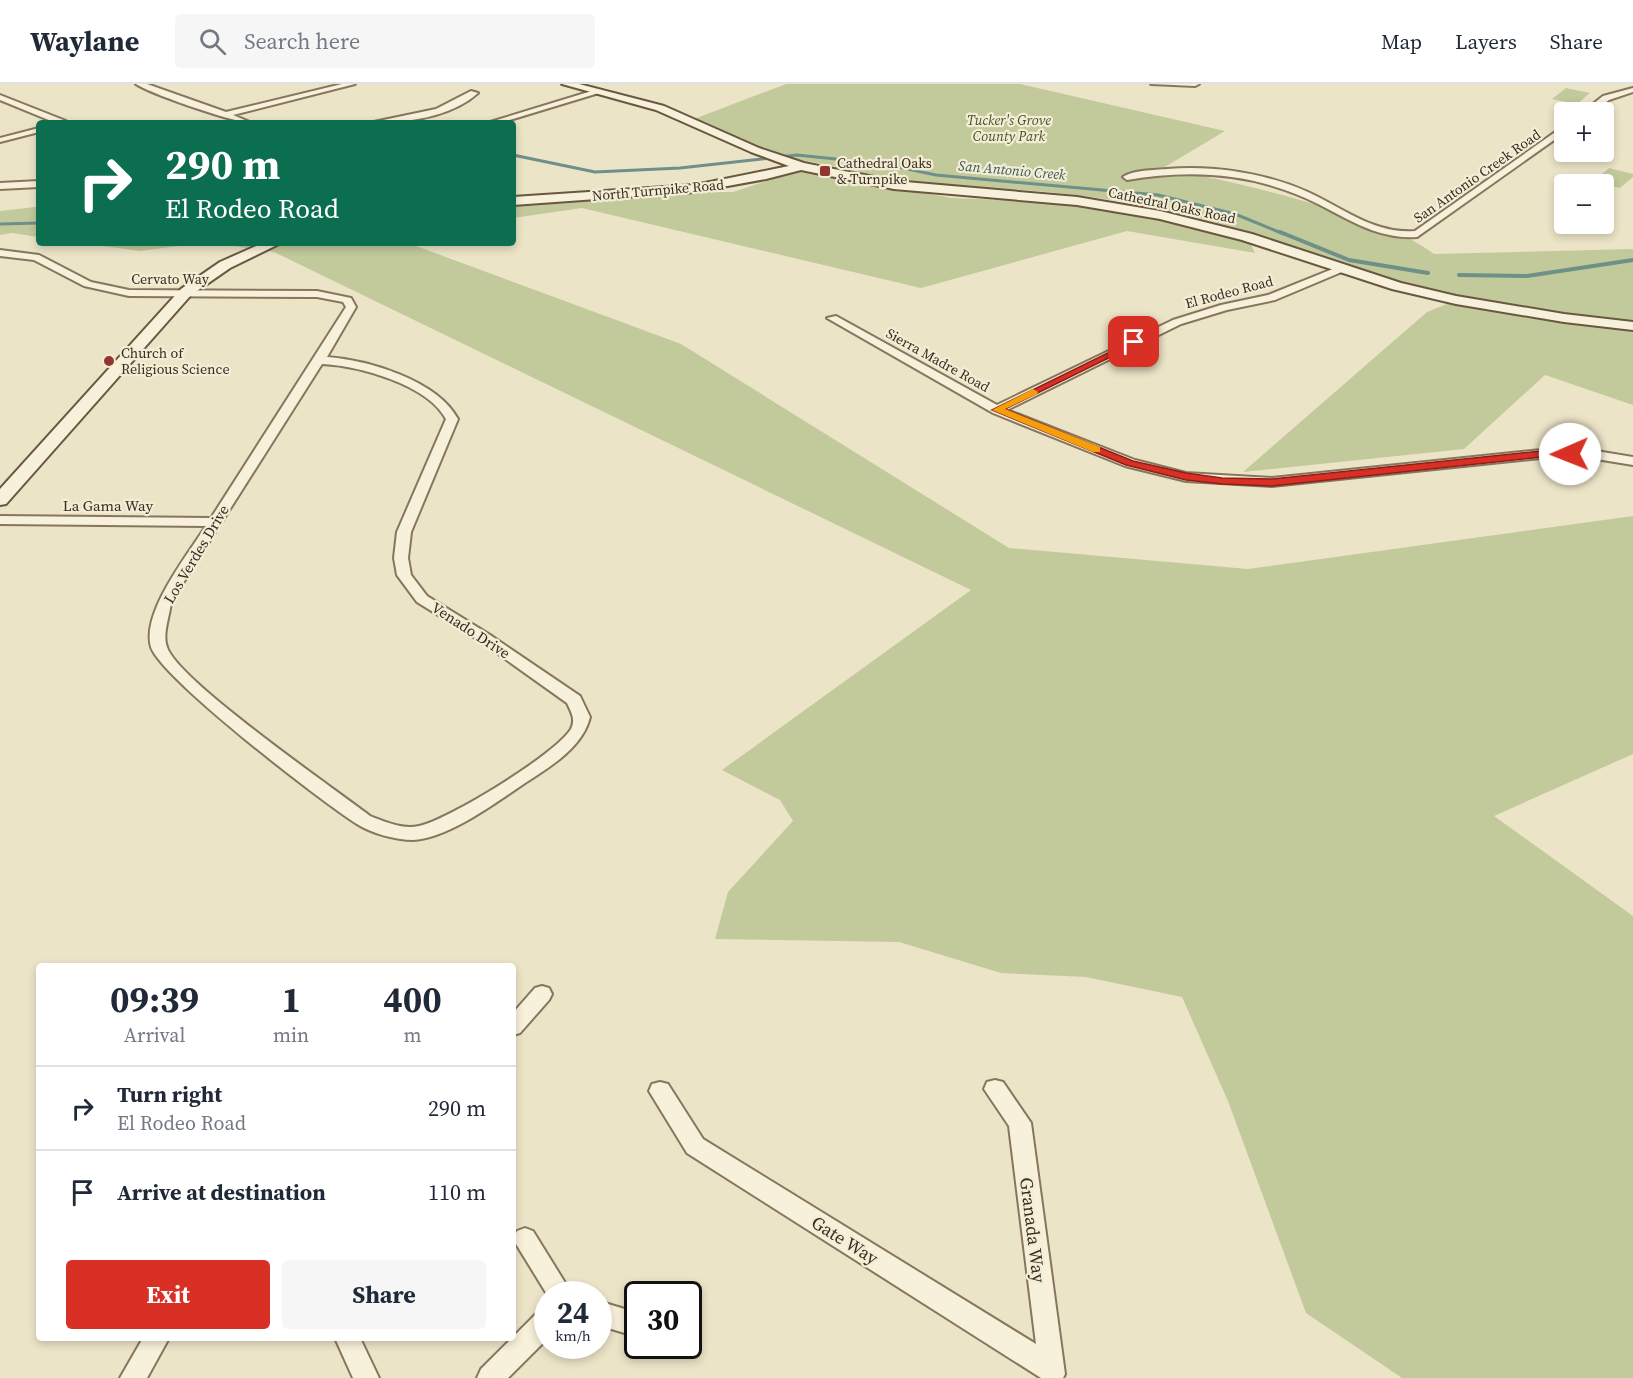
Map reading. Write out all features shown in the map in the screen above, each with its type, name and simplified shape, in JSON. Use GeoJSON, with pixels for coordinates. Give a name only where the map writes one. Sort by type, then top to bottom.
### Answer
{"type":"FeatureCollection","features":[{"type":"Feature","properties":{"kind":"main road","name":"Cathedral Oaks Road"},"geometry":{"type":"LineString","coordinates":[[567,84],[639,102],[687,118],[755,150],[801,166],[894,185],[1077,201],[1160,214],[1247,237],[1340,269],[1456,300],[1564,318],[1633,326]]}},
{"type":"Feature","properties":{"kind":"main road","name":"North Turnpike Road"},"geometry":{"type":"LineString","coordinates":[[516,201],[706,187],[763,177],[801,166]]}},
{"type":"Feature","properties":{"kind":"main road"},"geometry":{"type":"LineString","coordinates":[[0,500],[186,292],[225,265],[267,246]]}},
{"type":"Feature","properties":{"kind":"street"},"geometry":{"type":"LineString","coordinates":[[140,84],[239,120]]}},
{"type":"Feature","properties":{"kind":"street"},"geometry":{"type":"LineString","coordinates":[[224,115],[351,84]]}},
{"type":"Feature","properties":{"kind":"street"},"geometry":{"type":"LineString","coordinates":[[1155,84],[1195,84]]}},
{"type":"Feature","properties":{"kind":"street"},"geometry":{"type":"LineString","coordinates":[[158,90],[175,86]]}},
{"type":"Feature","properties":{"kind":"street"},"geometry":{"type":"LineString","coordinates":[[1601,102],[1606,98],[1633,90]]}},
{"type":"Feature","properties":{"kind":"street"},"geometry":{"type":"LineString","coordinates":[[501,120],[598,92]]}},
{"type":"Feature","properties":{"kind":"street"},"geometry":{"type":"LineString","coordinates":[[388,120],[440,110],[461,102],[474,93]]}},
{"type":"Feature","properties":{"kind":"street"},"geometry":{"type":"LineString","coordinates":[[0,97],[4,102],[55,120]]}},
{"type":"Feature","properties":{"kind":"street"},"geometry":{"type":"LineString","coordinates":[[0,140],[36,131]]}},
{"type":"Feature","properties":{"kind":"street","name":"San Antonio Creek Road"},"geometry":{"type":"LineString","coordinates":[[1127,177],[1184,170],[1250,177],[1303,194],[1360,224],[1405,236],[1417,234],[1554,137]]}},
{"type":"Feature","properties":{"kind":"street"},"geometry":{"type":"LineString","coordinates":[[0,186],[36,184]]}},
{"type":"Feature","properties":{"kind":"street","name":"Cervato Way"},"geometry":{"type":"LineString","coordinates":[[0,253],[36,257],[88,284],[114,291],[151,294],[186,292],[317,294],[347,300]]}},
{"type":"Feature","properties":{"kind":"street","name":"El Rodeo Road"},"geometry":{"type":"LineString","coordinates":[[997,410],[1177,322],[1225,307],[1271,298],[1340,269]]}},
{"type":"Feature","properties":{"kind":"street","name":"Los Verdes Drive"},"geometry":{"type":"LineString","coordinates":[[347,300],[351,307],[349,312],[320,360],[164,602],[159,648],[168,663],[195,688],[364,820]]}},
{"type":"Feature","properties":{"kind":"street","name":"Sierra Madre Road"},"geometry":{"type":"LineString","coordinates":[[832,318],[997,410],[1130,463],[1186,477],[1222,481],[1272,482],[1551,453],[1590,454],[1633,461]]}},
{"type":"Feature","properties":{"kind":"street","name":"Venado Drive"},"geometry":{"type":"LineString","coordinates":[[320,360],[356,364],[389,376],[437,401],[450,412],[452,419],[404,532],[401,558],[404,575],[423,599],[485,638],[574,700],[582,717],[578,730],[560,749],[465,814],[418,833],[393,832],[364,820]]}},
{"type":"Feature","properties":{"kind":"street","name":"La Gama Way"},"geometry":{"type":"LineString","coordinates":[[0,520],[215,522]]}},
{"type":"Feature","properties":{"kind":"street"},"geometry":{"type":"LineString","coordinates":[[516,1024],[542,994]]}},
{"type":"Feature","properties":{"kind":"street","name":"Granada Way"},"geometry":{"type":"LineString","coordinates":[[995,1089],[1020,1123],[1052,1373]]}},
{"type":"Feature","properties":{"kind":"street","name":"Gate Way"},"geometry":{"type":"LineString","coordinates":[[660,1091],[695,1146],[1052,1373]]}},
{"type":"Feature","properties":{"kind":"street"},"geometry":{"type":"LineString","coordinates":[[525,1239],[552,1281]]}},
{"type":"Feature","properties":{"kind":"street"},"geometry":{"type":"LineString","coordinates":[[490,1378],[534,1334]]}},
{"type":"Feature","properties":{"kind":"street"},"geometry":{"type":"LineString","coordinates":[[133,1378],[155,1341]]}},
{"type":"Feature","properties":{"kind":"street"},"geometry":{"type":"LineString","coordinates":[[348,1341],[366,1378]]}},
{"type":"Feature","properties":{"kind":"green space","name":"Tucker's Grove County Park"},"geometry":{"type":"Polygon","coordinates":[[[786,84],[1020,84],[1225,131],[1163,168],[1255,188],[1346,214],[1402,235],[1434,254],[1633,249],[1633,405],[1545,375],[1464,449],[1243,472],[1427,312],[1452,302],[1288,245],[1188,215],[1076,195],[886,180],[856,170],[779,156],[694,119],[786,84]]]}},
{"type":"Feature","properties":{"kind":"green space"},"geometry":{"type":"Polygon","coordinates":[[[1566,88],[1590,93],[1579,102],[1552,99],[1566,88]]]}},
{"type":"Feature","properties":{"kind":"green space"},"geometry":{"type":"Polygon","coordinates":[[[1609,168],[1633,174],[1633,177],[1620,188],[1614,187],[1614,174],[1602,174],[1609,168]]]}},
{"type":"Feature","properties":{"kind":"green space"},"geometry":{"type":"Polygon","coordinates":[[[794,172],[815,173],[952,198],[1086,203],[1247,237],[1255,253],[1127,231],[921,288],[582,208],[516,218],[516,206],[638,192],[733,192],[794,172]]]}},
{"type":"Feature","properties":{"kind":"green space"},"geometry":{"type":"Polygon","coordinates":[[[36,207],[36,237],[11,233],[0,235],[0,211],[36,207]]]}},
{"type":"Feature","properties":{"kind":"green space"},"geometry":{"type":"Polygon","coordinates":[[[103,246],[178,246],[140,251],[103,246]]]}},
{"type":"Feature","properties":{"kind":"green space"},"geometry":{"type":"Polygon","coordinates":[[[234,246],[416,246],[681,344],[1009,548],[1248,569],[1633,516],[1633,754],[1494,816],[1633,916],[1633,1378],[1402,1378],[1306,1313],[1228,1101],[1182,997],[1086,977],[1001,973],[899,942],[715,939],[728,892],[793,821],[780,800],[722,770],[971,590],[274,252],[234,246]]]}},
{"type":"Feature","properties":{"kind":"waterway","name":"San Antonio Creek"},"geometry":{"type":"LineString","coordinates":[[516,156],[595,172],[680,168],[797,155],[884,164],[936,175],[1158,195],[1235,214],[1284,234]]}},
{"type":"Feature","properties":{"kind":"waterway","name":"San Antonio Creek"},"geometry":{"type":"LineString","coordinates":[[0,224],[36,223]]}},
{"type":"Feature","properties":{"kind":"waterway","name":"San Antonio Creek"},"geometry":{"type":"LineString","coordinates":[[1280,232],[1349,260],[1428,273]]}},
{"type":"Feature","properties":{"kind":"waterway","name":"San Antonio Creek"},"geometry":{"type":"LineString","coordinates":[[1459,275],[1527,276],[1633,260]]}},
{"type":"Feature","properties":{"kind":"slow traffic"},"geometry":{"type":"LineString","coordinates":[[1033,392],[997,410],[1096,450]]}},
{"type":"Feature","properties":{"kind":"place","name":"Cathedral Oaks & Turnpike"},"geometry":{"type":"Point","coordinates":[825,171]}},
{"type":"Feature","properties":{"kind":"place","name":"Church of Religious Science"},"geometry":{"type":"Point","coordinates":[109,361]}},
{"type":"Feature","properties":{"kind":"route"},"geometry":{"type":"LineString","coordinates":[[1134,342],[997,410],[1130,463],[1186,477],[1222,481],[1272,482],[1551,453],[1570,454]]}}]}
